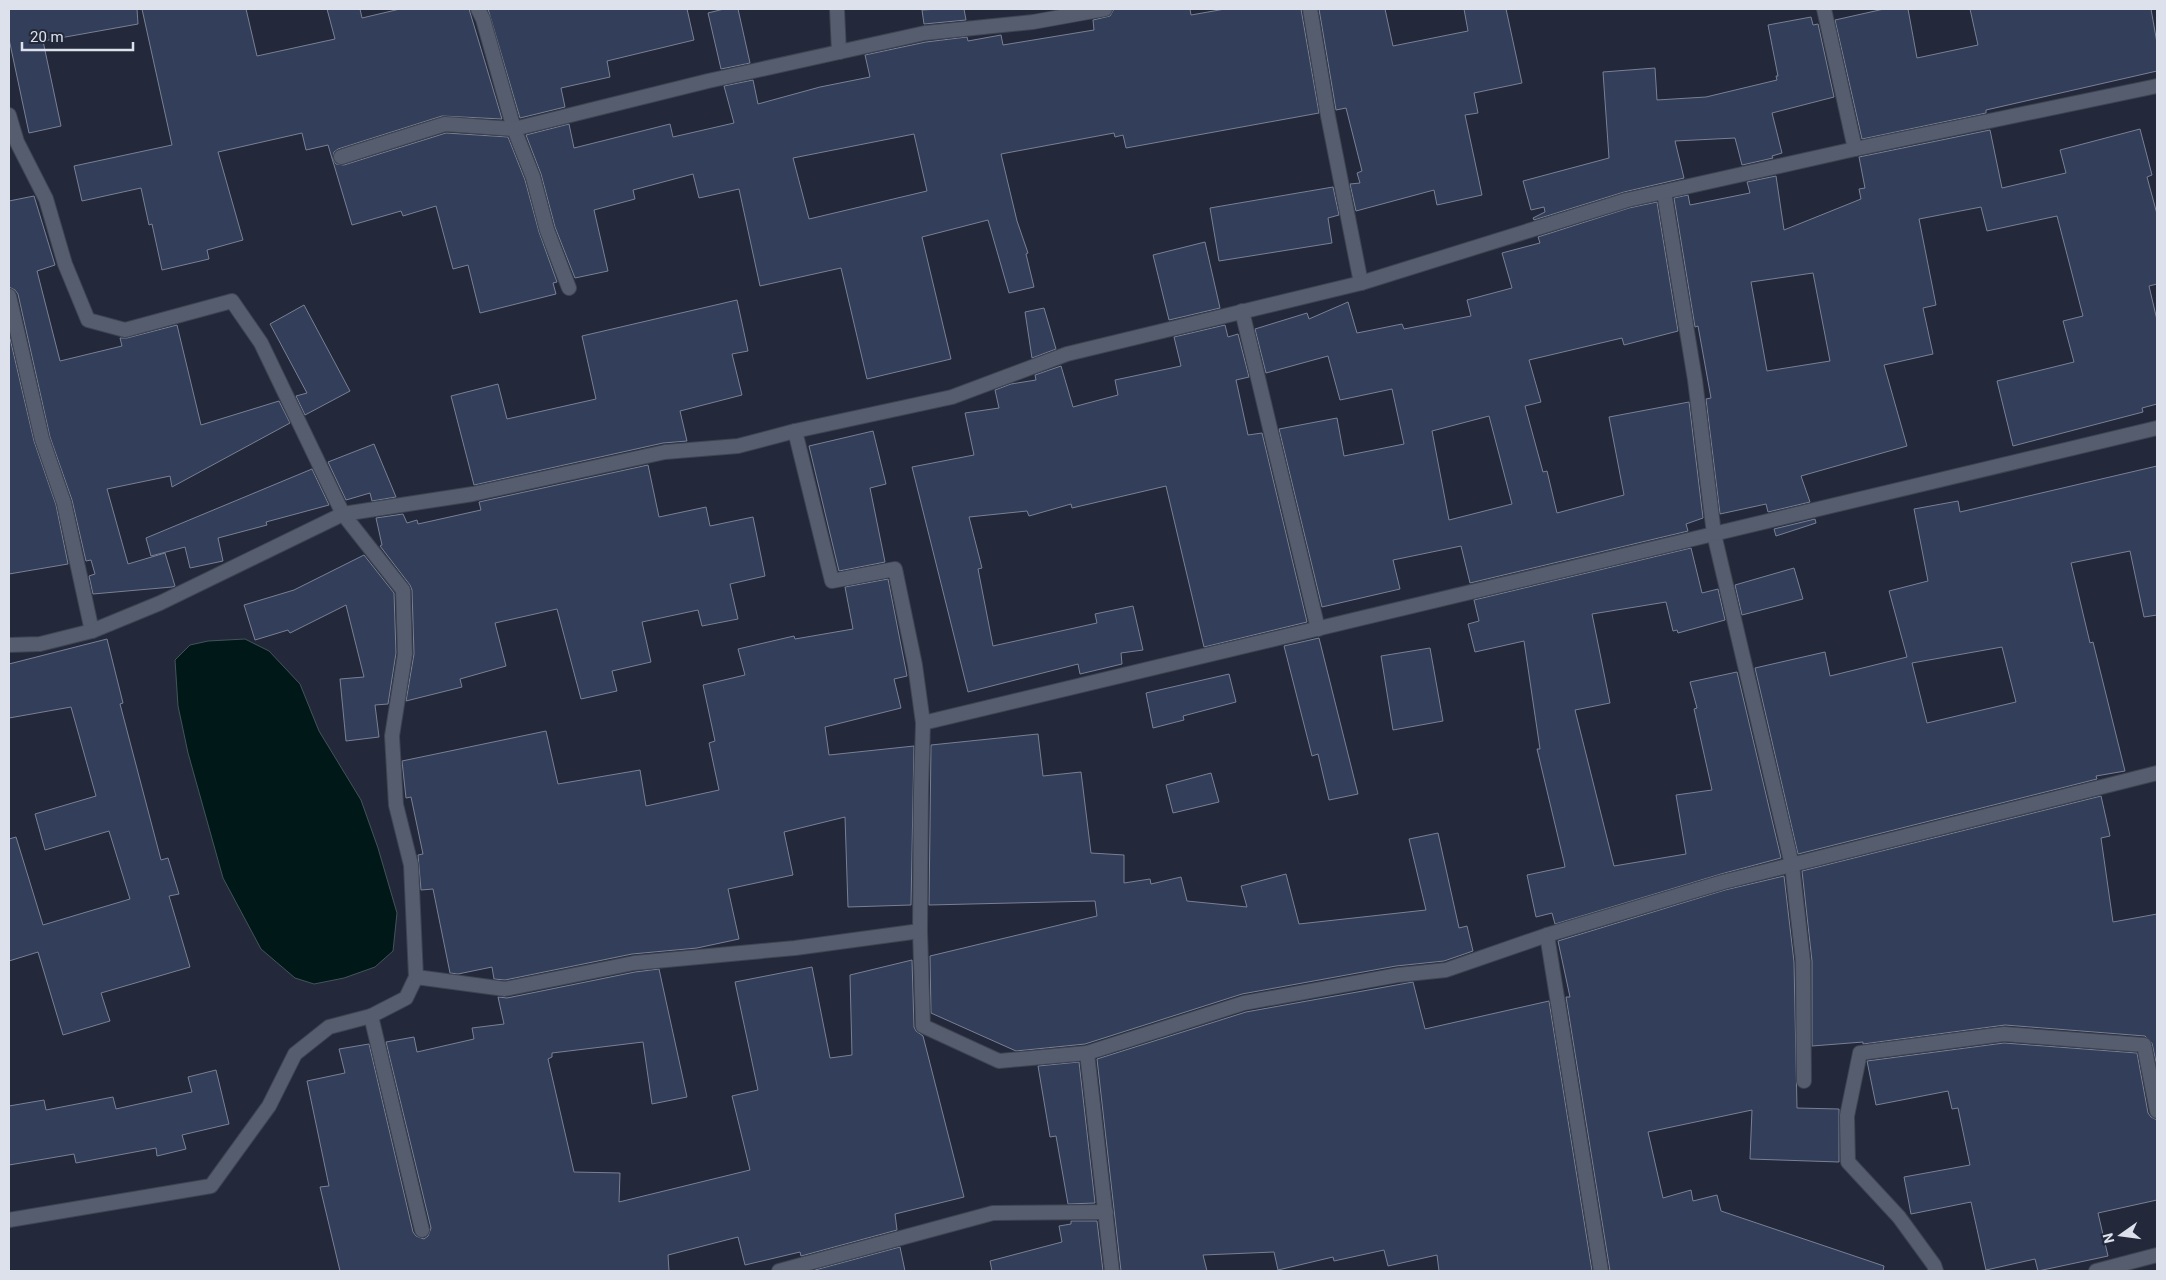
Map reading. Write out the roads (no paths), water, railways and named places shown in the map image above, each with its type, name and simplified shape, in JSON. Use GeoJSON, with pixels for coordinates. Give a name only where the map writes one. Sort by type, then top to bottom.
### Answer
{"type":"FeatureCollection","features":[{"type":"Feature","properties":{"kind":"street"},"geometry":{"type":"LineString","coordinates":[[478,9],[483,19],[514,129],[533,177],[547,230],[569,288]]}},
{"type":"Feature","properties":{"kind":"street"},"geometry":{"type":"LineString","coordinates":[[838,9],[839,52]]}},
{"type":"Feature","properties":{"kind":"street"},"geometry":{"type":"LineString","coordinates":[[341,156],[446,124],[514,129],[708,81],[925,33],[1033,22],[1069,12],[1105,9]]}},
{"type":"Feature","properties":{"kind":"street"},"geometry":{"type":"LineString","coordinates":[[1310,9],[1328,116],[1362,283]]}},
{"type":"Feature","properties":{"kind":"street"},"geometry":{"type":"LineString","coordinates":[[1824,9],[1855,149]]}},
{"type":"Feature","properties":{"kind":"street"},"geometry":{"type":"LineString","coordinates":[[9,645],[40,644],[92,631],[160,603],[343,514],[472,494],[665,452],[738,446],[795,431],[952,397],[1067,354],[1362,283],[1628,200],[1855,149],[2157,86]]}},
{"type":"Feature","properties":{"kind":"street"},"geometry":{"type":"LineString","coordinates":[[9,115],[17,142],[46,199],[65,264],[88,320],[125,330],[232,301],[261,343],[343,514],[403,590],[405,654],[392,736],[396,805],[412,865],[416,978],[406,998],[371,1016],[329,1027],[295,1054],[269,1106],[211,1186],[9,1220]]}},
{"type":"Feature","properties":{"kind":"street"},"geometry":{"type":"LineString","coordinates":[[1664,192],[1695,380],[1714,534],[1792,865],[1803,961],[1804,1081]]}},
{"type":"Feature","properties":{"kind":"street"},"geometry":{"type":"LineString","coordinates":[[9,296],[42,439],[64,503],[92,631]]}},
{"type":"Feature","properties":{"kind":"street"},"geometry":{"type":"LineString","coordinates":[[1242,311],[1318,629]]}},
{"type":"Feature","properties":{"kind":"street"},"geometry":{"type":"LineString","coordinates":[[923,723],[2157,428]]}},
{"type":"Feature","properties":{"kind":"street"},"geometry":{"type":"LineString","coordinates":[[795,431],[832,581],[895,569],[915,665],[923,723],[920,931],[923,1026],[999,1061],[1087,1053],[1244,1003],[1398,975],[1446,970],[1547,935],[1723,882],[2157,773]]}},
{"type":"Feature","properties":{"kind":"street"},"geometry":{"type":"LineString","coordinates":[[416,978],[505,989],[634,963],[795,948],[920,931]]}},
{"type":"Feature","properties":{"kind":"street"},"geometry":{"type":"LineString","coordinates":[[1547,935],[1601,1271]]}},
{"type":"Feature","properties":{"kind":"street"},"geometry":{"type":"LineString","coordinates":[[371,1016],[422,1230]]}},
{"type":"Feature","properties":{"kind":"street"},"geometry":{"type":"LineString","coordinates":[[1936,1271],[1934,1264],[1899,1217],[1848,1162],[1848,1116],[1860,1053],[2004,1034],[2144,1044],[2157,1111]]}},
{"type":"Feature","properties":{"kind":"street"},"geometry":{"type":"LineString","coordinates":[[1087,1053],[1112,1271]]}},
{"type":"Feature","properties":{"kind":"street"},"geometry":{"type":"LineString","coordinates":[[779,1271],[993,1213],[1106,1212]]}},
{"type":"Feature","properties":{"kind":"street"},"geometry":{"type":"LineString","coordinates":[[2096,1271],[2157,1255]]}}]}
